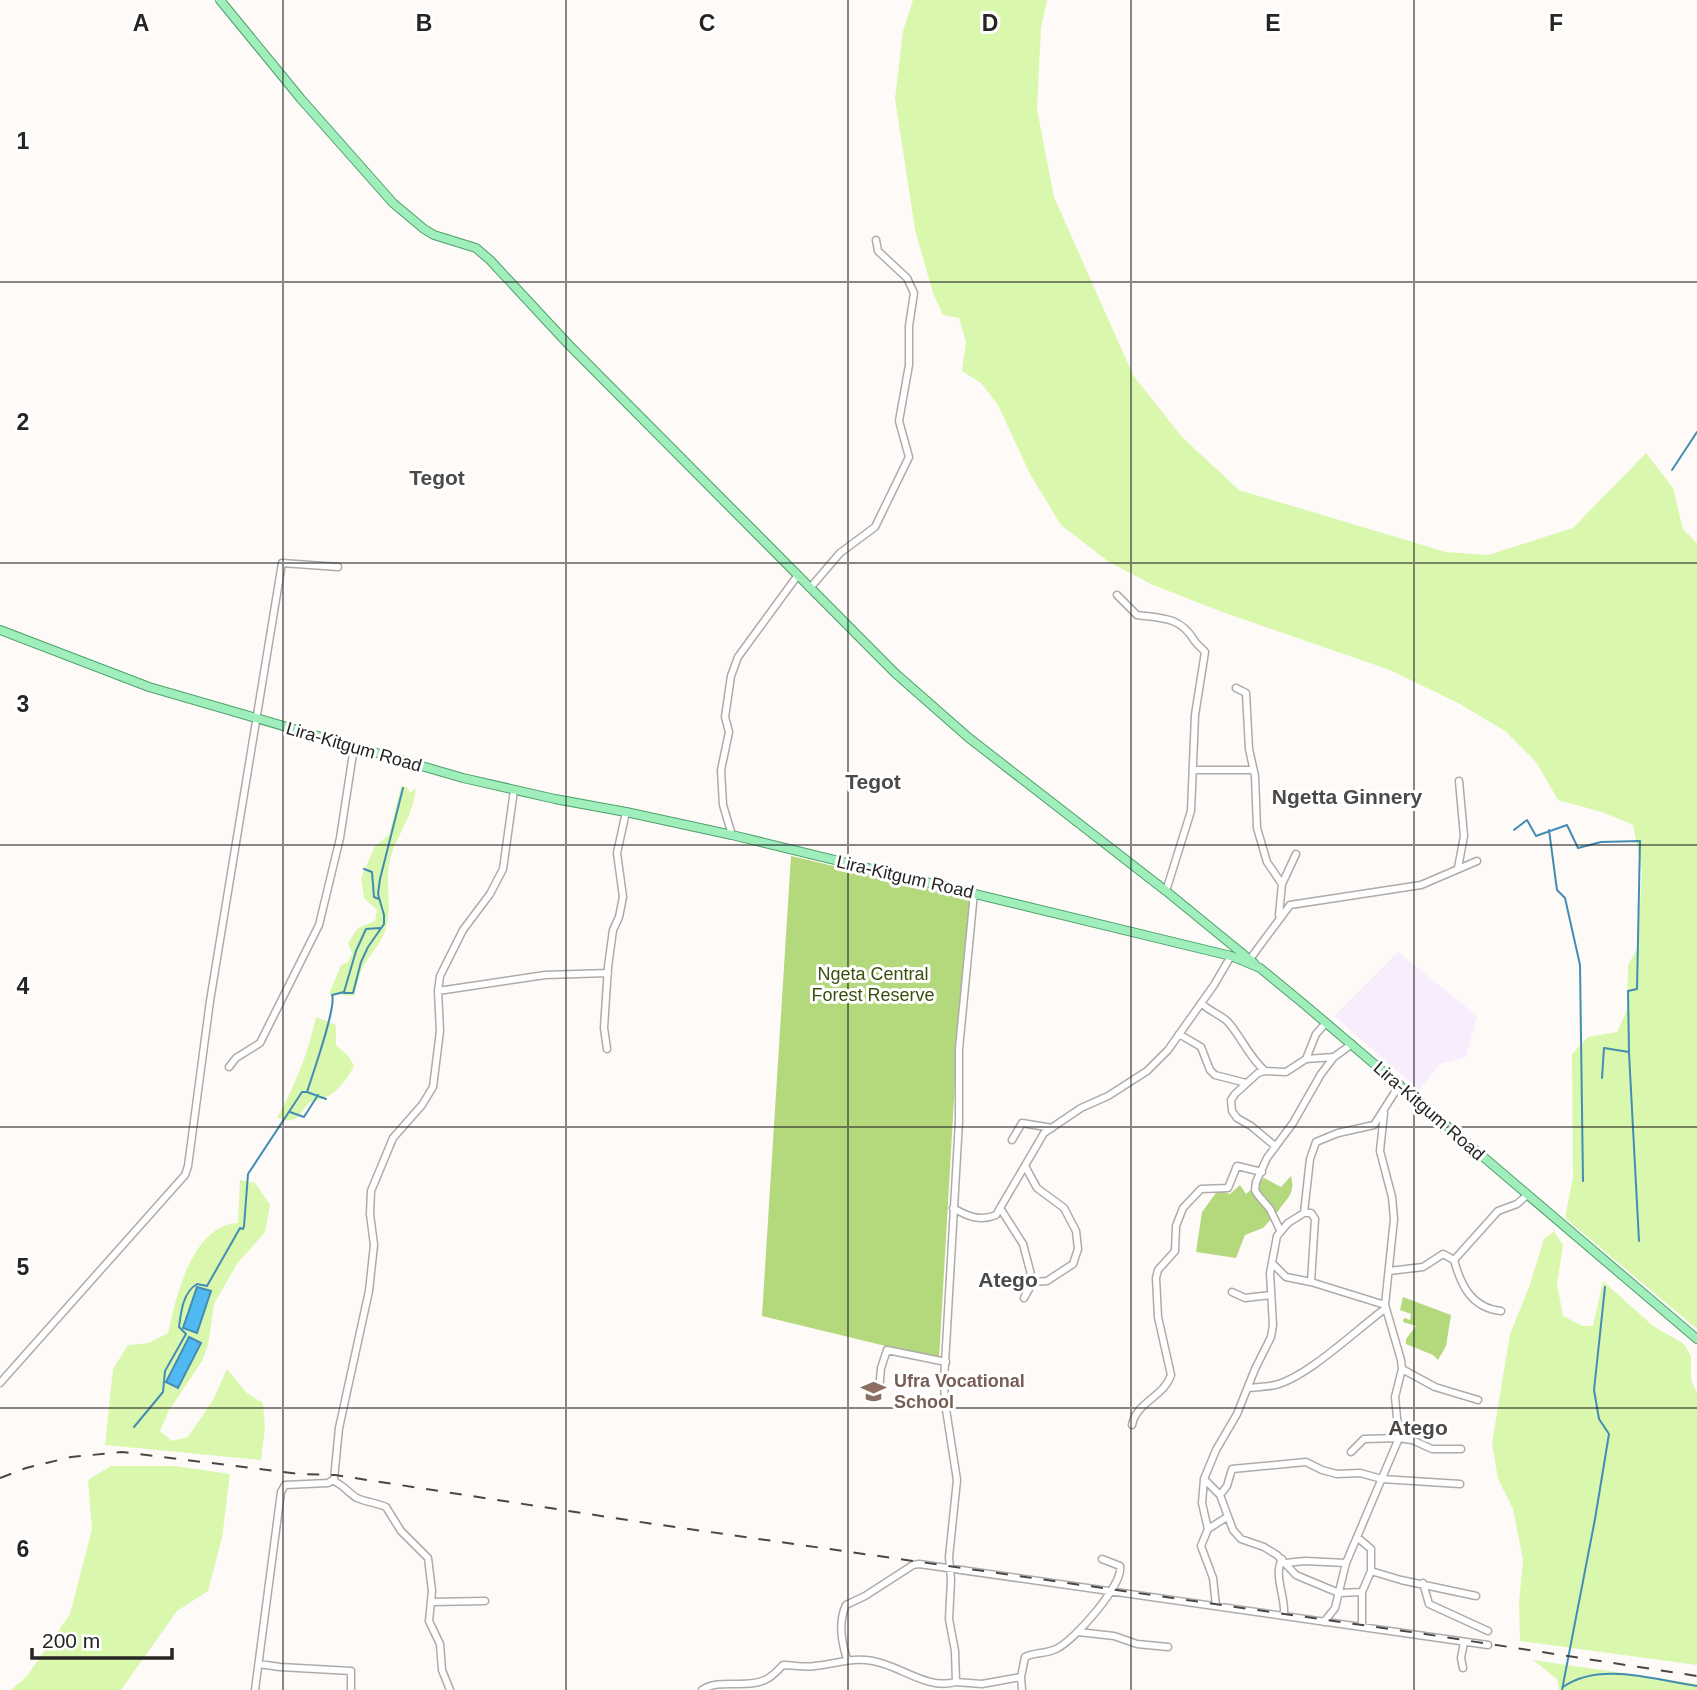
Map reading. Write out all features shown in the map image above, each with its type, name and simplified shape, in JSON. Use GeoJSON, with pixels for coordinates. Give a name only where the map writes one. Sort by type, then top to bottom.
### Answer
{"type":"FeatureCollection","features":[{"type":"Feature","properties":{"kind":"main road"},"geometry":{"type":"LineString","coordinates":[[220,0],[393,203],[424,229],[475,248],[490,260],[569,345],[868,647],[969,738],[1166,891],[1260,968]]}},
{"type":"Feature","properties":{"kind":"main road","name":"Lira-Kitgum Road"},"geometry":{"type":"LineString","coordinates":[[0,630],[149,687],[514,790],[732,835],[1231,956],[1260,968],[1400,1084],[1526,1196],[1697,1339]]}},
{"type":"Feature","properties":{"kind":"street"},"geometry":{"type":"LineString","coordinates":[[810,588],[840,553],[875,527],[909,457],[899,421],[909,365],[909,326],[914,293],[907,278],[878,251],[876,240]]}},
{"type":"Feature","properties":{"kind":"street"},"geometry":{"type":"LineString","coordinates":[[0,1383],[185,1175],[210,1000],[282,563],[338,567]]}},
{"type":"Feature","properties":{"kind":"street"},"geometry":{"type":"LineString","coordinates":[[732,835],[723,804],[721,770],[729,732],[725,717],[731,676],[738,657],[798,575]]}},
{"type":"Feature","properties":{"kind":"street"},"geometry":{"type":"LineString","coordinates":[[1117,595],[1137,615],[1164,617],[1180,624],[1191,632],[1195,642],[1205,652],[1195,715],[1191,811],[1166,891]]}},
{"type":"Feature","properties":{"kind":"street"},"geometry":{"type":"LineString","coordinates":[[1236,688],[1246,693],[1257,828],[1267,862],[1283,884]]}},
{"type":"Feature","properties":{"kind":"street"},"geometry":{"type":"LineString","coordinates":[[229,1067],[236,1058],[260,1043],[319,925],[340,838],[354,747]]}},
{"type":"Feature","properties":{"kind":"street"},"geometry":{"type":"LineString","coordinates":[[1194,770],[1253,770]]}},
{"type":"Feature","properties":{"kind":"street"},"geometry":{"type":"LineString","coordinates":[[1458,868],[1464,836],[1459,781]]}},
{"type":"Feature","properties":{"kind":"street"},"geometry":{"type":"LineString","coordinates":[[333,1481],[339,1428],[369,1291],[374,1245],[370,1214],[372,1191],[393,1138],[422,1105],[434,1083],[441,1024],[438,991],[442,970],[463,930],[490,894],[503,869],[514,790]]}},
{"type":"Feature","properties":{"kind":"street"},"geometry":{"type":"LineString","coordinates":[[607,1049],[604,1028],[608,973],[613,930],[622,904],[623,889],[617,853],[626,812]]}},
{"type":"Feature","properties":{"kind":"street"},"geometry":{"type":"LineString","coordinates":[[1278,921],[1283,884],[1296,853]]}},
{"type":"Feature","properties":{"kind":"street"},"geometry":{"type":"LineString","coordinates":[[1250,959],[1287,908],[1295,903],[1421,885],[1476,861]]}},
{"type":"Feature","properties":{"kind":"street"},"geometry":{"type":"LineString","coordinates":[[956,1682],[956,1651],[948,1619],[949,1548],[957,1480],[945,1403],[959,1121],[960,1038],[974,893]]}},
{"type":"Feature","properties":{"kind":"street"},"geometry":{"type":"LineString","coordinates":[[953,1208],[983,1219],[996,1215],[1044,1133],[1081,1108],[1108,1096],[1147,1071],[1168,1050],[1231,956]]}},
{"type":"Feature","properties":{"kind":"street"},"geometry":{"type":"LineString","coordinates":[[438,991],[545,975],[608,973]]}},
{"type":"Feature","properties":{"kind":"street"},"geometry":{"type":"LineString","coordinates":[[1201,1003],[1209,1011],[1226,1020],[1252,1058],[1265,1071]]}},
{"type":"Feature","properties":{"kind":"street"},"geometry":{"type":"LineString","coordinates":[[1306,1059],[1316,1034],[1325,1024]]}},
{"type":"Feature","properties":{"kind":"street"},"geometry":{"type":"LineString","coordinates":[[1179,1034],[1201,1047],[1214,1075],[1246,1083]]}},
{"type":"Feature","properties":{"kind":"street"},"geometry":{"type":"LineString","coordinates":[[1208,1529],[1202,1503],[1204,1479],[1216,1450],[1237,1414],[1271,1337],[1273,1325],[1272,1263],[1280,1230],[1270,1209],[1255,1190],[1256,1182],[1267,1158],[1293,1123],[1321,1074],[1334,1058],[1352,1044]]}},
{"type":"Feature","properties":{"kind":"street"},"geometry":{"type":"LineString","coordinates":[[1275,1146],[1232,1111],[1231,1100],[1258,1073],[1286,1072],[1306,1059],[1334,1058]]}},
{"type":"Feature","properties":{"kind":"street"},"geometry":{"type":"LineString","coordinates":[[1304,1213],[1310,1159],[1316,1142],[1338,1133],[1371,1126],[1384,1111],[1400,1084]]}},
{"type":"Feature","properties":{"kind":"street"},"geometry":{"type":"LineString","coordinates":[[1324,1622],[1334,1612],[1346,1563],[1399,1438],[1395,1397],[1402,1369],[1385,1306],[1394,1219],[1392,1197],[1380,1151],[1384,1111]]}},
{"type":"Feature","properties":{"kind":"street"},"geometry":{"type":"LineString","coordinates":[[1012,1140],[1022,1123],[1052,1128]]}},
{"type":"Feature","properties":{"kind":"street"},"geometry":{"type":"LineString","coordinates":[[1132,1425],[1139,1409],[1156,1396],[1171,1375],[1158,1317],[1156,1278],[1158,1270],[1175,1251],[1177,1226],[1183,1208],[1201,1189],[1228,1188],[1237,1166],[1262,1172]]}},
{"type":"Feature","properties":{"kind":"street"},"geometry":{"type":"LineString","coordinates":[[1025,1167],[1037,1188],[1064,1208],[1079,1239],[1073,1264],[1048,1281],[1033,1282]]}},
{"type":"Feature","properties":{"kind":"street"},"geometry":{"type":"LineString","coordinates":[[1454,1260],[1498,1211],[1517,1204],[1526,1196]]}},
{"type":"Feature","properties":{"kind":"street"},"geometry":{"type":"LineString","coordinates":[[1000,1208],[1023,1244],[1033,1282],[1024,1298]]}},
{"type":"Feature","properties":{"kind":"street"},"geometry":{"type":"LineString","coordinates":[[1280,1230],[1304,1213],[1311,1213],[1315,1219],[1311,1282]]}},
{"type":"Feature","properties":{"kind":"street"},"geometry":{"type":"LineString","coordinates":[[1390,1271],[1423,1267],[1443,1254],[1454,1260],[1459,1279],[1476,1302],[1488,1310],[1500,1311]]}},
{"type":"Feature","properties":{"kind":"street"},"geometry":{"type":"LineString","coordinates":[[1272,1263],[1286,1278],[1311,1282],[1385,1306]]}},
{"type":"Feature","properties":{"kind":"street"},"geometry":{"type":"LineString","coordinates":[[1232,1292],[1245,1298],[1271,1294]]}},
{"type":"Feature","properties":{"kind":"street"},"geometry":{"type":"LineString","coordinates":[[1248,1388],[1274,1386],[1292,1378],[1336,1348],[1385,1306]]}},
{"type":"Feature","properties":{"kind":"street"},"geometry":{"type":"LineString","coordinates":[[879,1391],[881,1368],[887,1349],[946,1362]]}},
{"type":"Feature","properties":{"kind":"street"},"geometry":{"type":"LineString","coordinates":[[1402,1369],[1435,1387],[1478,1400]]}},
{"type":"Feature","properties":{"kind":"street"},"geometry":{"type":"LineString","coordinates":[[1352,1452],[1364,1438],[1399,1438],[1412,1440],[1432,1449],[1461,1449]]}},
{"type":"Feature","properties":{"kind":"street"},"geometry":{"type":"LineString","coordinates":[[1220,1495],[1227,1486],[1232,1469],[1296,1462],[1306,1462],[1337,1474],[1360,1473],[1382,1479],[1460,1484]]}},
{"type":"Feature","properties":{"kind":"street"},"geometry":{"type":"LineString","coordinates":[[1204,1479],[1220,1495],[1233,1530],[1241,1539],[1264,1547],[1284,1561],[1296,1575],[1339,1594],[1362,1592]]}},
{"type":"Feature","properties":{"kind":"street"},"geometry":{"type":"LineString","coordinates":[[255,1690],[275,1525],[283,1487],[290,1484],[322,1484],[333,1481],[340,1483],[349,1493],[361,1500],[386,1507],[401,1531],[428,1558],[432,1602],[429,1621],[440,1644],[442,1670],[450,1690]]}},
{"type":"Feature","properties":{"kind":"street"},"geometry":{"type":"LineString","coordinates":[[1216,1606],[1213,1578],[1201,1546],[1208,1529],[1227,1517]]}},
{"type":"Feature","properties":{"kind":"street"},"geometry":{"type":"LineString","coordinates":[[1357,1537],[1371,1549],[1371,1571],[1362,1592],[1362,1627]]}},
{"type":"Feature","properties":{"kind":"street"},"geometry":{"type":"LineString","coordinates":[[1022,1690],[1021,1677],[1025,1657],[1057,1649],[1078,1632],[1112,1591],[1122,1570],[1117,1563],[1102,1559]]}},
{"type":"Feature","properties":{"kind":"street"},"geometry":{"type":"LineString","coordinates":[[1284,1561],[1346,1563]]}},
{"type":"Feature","properties":{"kind":"street"},"geometry":{"type":"LineString","coordinates":[[1284,1561],[1278,1570],[1284,1597],[1284,1616]]}},
{"type":"Feature","properties":{"kind":"street"},"geometry":{"type":"LineString","coordinates":[[847,1659],[841,1626],[841,1615],[846,1605],[865,1597],[913,1565],[950,1568],[1488,1645]]}},
{"type":"Feature","properties":{"kind":"street"},"geometry":{"type":"LineString","coordinates":[[1371,1571],[1476,1596]]}},
{"type":"Feature","properties":{"kind":"street"},"geometry":{"type":"LineString","coordinates":[[1423,1583],[1429,1604],[1488,1631]]}},
{"type":"Feature","properties":{"kind":"street"},"geometry":{"type":"LineString","coordinates":[[432,1602],[485,1601]]}},
{"type":"Feature","properties":{"kind":"street"},"geometry":{"type":"LineString","coordinates":[[1078,1632],[1114,1636],[1137,1644],[1168,1647]]}},
{"type":"Feature","properties":{"kind":"street"},"geometry":{"type":"LineString","coordinates":[[1463,1668],[1461,1658],[1464,1642]]}},
{"type":"Feature","properties":{"kind":"street"},"geometry":{"type":"LineString","coordinates":[[702,1690],[712,1685],[741,1685],[766,1680],[783,1665],[810,1667],[847,1659],[866,1659],[882,1663],[920,1681],[943,1684],[982,1684],[1021,1677]]}},
{"type":"Feature","properties":{"kind":"street"},"geometry":{"type":"LineString","coordinates":[[260,1664],[351,1671],[351,1690]]}},
{"type":"Feature","properties":{"kind":"street"},"geometry":{"type":"LineString","coordinates":[[920,1681],[920,1690]]}},
{"type":"Feature","properties":{"kind":"shaded area"},"geometry":{"type":"Polygon","coordinates":[[[1398,952],[1477,1016],[1466,1057],[1440,1064],[1419,1090],[1334,1016],[1398,952]]]}},
{"type":"Feature","properties":{"kind":"green space"},"geometry":{"type":"Polygon","coordinates":[[[913,0],[1047,0],[1041,28],[1037,109],[1054,197],[1133,375],[1182,437],[1239,490],[1446,552],[1488,555],[1573,528],[1646,453],[1673,488],[1683,529],[1697,543],[1697,1329],[1565,1218],[1573,1177],[1572,1054],[1588,1037],[1617,1032],[1627,1010],[1628,965],[1637,949],[1642,872],[1633,825],[1602,812],[1558,800],[1536,762],[1505,731],[1460,704],[1390,670],[1153,585],[1109,562],[1061,525],[1030,474],[998,405],[981,383],[962,371],[966,342],[959,318],[943,315],[933,293],[915,230],[895,98],[903,31],[913,0]]]}},
{"type":"Feature","properties":{"kind":"green space"},"geometry":{"type":"Polygon","coordinates":[[[401,786],[407,787],[410,793],[416,788],[409,814],[389,862],[389,909],[384,933],[362,969],[354,996],[329,994],[341,965],[348,962],[352,953],[348,943],[358,928],[375,921],[377,910],[364,898],[361,878],[375,846],[389,835],[401,786]]]}},
{"type":"Feature","properties":{"kind":"green space","name":"Ngeta Central Forest Reserve"},"geometry":{"type":"Polygon","coordinates":[[[791,856],[970,898],[955,1082],[939,1359],[762,1316],[791,856]]]}},
{"type":"Feature","properties":{"kind":"green space"},"geometry":{"type":"Polygon","coordinates":[[[316,1017],[336,1025],[336,1045],[354,1066],[336,1090],[325,1098],[310,1102],[297,1118],[277,1118],[300,1069],[316,1017]]]}},
{"type":"Feature","properties":{"kind":"green space"},"geometry":{"type":"Polygon","coordinates":[[[1291,1176],[1292,1188],[1289,1196],[1277,1213],[1269,1203],[1273,1217],[1263,1228],[1245,1235],[1236,1258],[1196,1252],[1202,1212],[1218,1190],[1230,1194],[1240,1185],[1246,1194],[1264,1178],[1281,1187],[1291,1176]]]}},
{"type":"Feature","properties":{"kind":"green space"},"geometry":{"type":"Polygon","coordinates":[[[240,1180],[255,1183],[270,1205],[265,1232],[237,1264],[214,1304],[208,1345],[202,1361],[168,1412],[160,1431],[172,1441],[188,1437],[213,1400],[227,1369],[247,1393],[263,1403],[265,1427],[261,1460],[105,1445],[113,1369],[128,1345],[149,1343],[168,1333],[182,1283],[198,1249],[209,1236],[222,1227],[238,1223],[240,1180]]]}},
{"type":"Feature","properties":{"kind":"green space"},"geometry":{"type":"Polygon","coordinates":[[[1554,1231],[1563,1245],[1557,1284],[1563,1316],[1583,1326],[1593,1326],[1603,1281],[1653,1326],[1684,1344],[1691,1356],[1691,1380],[1697,1393],[1697,1665],[1520,1641],[1519,1603],[1523,1560],[1513,1509],[1498,1479],[1492,1443],[1510,1334],[1544,1239],[1554,1231]]]}},
{"type":"Feature","properties":{"kind":"green space"},"geometry":{"type":"Polygon","coordinates":[[[1403,1297],[1451,1315],[1446,1346],[1438,1360],[1433,1355],[1406,1344],[1406,1339],[1416,1326],[1403,1322],[1404,1318],[1410,1320],[1411,1314],[1400,1310],[1403,1297]]]}},
{"type":"Feature","properties":{"kind":"green space"},"geometry":{"type":"Polygon","coordinates":[[[111,1466],[175,1466],[230,1474],[222,1538],[208,1591],[177,1611],[121,1690],[11,1690],[27,1676],[70,1614],[92,1529],[88,1480],[111,1466]]]}},
{"type":"Feature","properties":{"kind":"green space"},"geometry":{"type":"Polygon","coordinates":[[[1533,1660],[1697,1684],[1697,1690],[1559,1690],[1557,1679],[1533,1660]]]}},
{"type":"Feature","properties":{"kind":"water"},"geometry":{"type":"Polygon","coordinates":[[[197,1287],[211,1291],[197,1333],[183,1328],[197,1287]]]}},
{"type":"Feature","properties":{"kind":"water"},"geometry":{"type":"Polygon","coordinates":[[[189,1337],[201,1343],[178,1388],[166,1382],[189,1337]]]}},
{"type":"Feature","properties":{"kind":"waterway"},"geometry":{"type":"LineString","coordinates":[[1672,470],[1697,432]]}},
{"type":"Feature","properties":{"kind":"waterway"},"geometry":{"type":"LineString","coordinates":[[344,993],[353,993],[361,962],[384,924],[378,894],[380,879],[403,788]]}},
{"type":"Feature","properties":{"kind":"waterway"},"geometry":{"type":"LineString","coordinates":[[1514,830],[1527,820],[1536,836],[1567,825],[1578,848],[1601,842],[1640,841],[1637,989],[1628,991],[1629,1052],[1604,1048],[1602,1078]]}},
{"type":"Feature","properties":{"kind":"waterway"},"geometry":{"type":"LineString","coordinates":[[1549,830],[1557,890],[1565,898],[1580,965],[1583,1181]]}},
{"type":"Feature","properties":{"kind":"waterway"},"geometry":{"type":"LineString","coordinates":[[364,869],[372,872],[374,897],[379,899]]}},
{"type":"Feature","properties":{"kind":"waterway"},"geometry":{"type":"LineString","coordinates":[[134,1427],[163,1392],[165,1371],[186,1334],[179,1327],[186,1297],[197,1284],[207,1286],[240,1228],[243,1229],[248,1174],[302,1092],[307,1092],[328,1026],[332,995],[344,992],[356,951],[366,929],[380,928]]}},
{"type":"Feature","properties":{"kind":"waterway"},"geometry":{"type":"LineString","coordinates":[[1629,1053],[1639,1241]]}},
{"type":"Feature","properties":{"kind":"waterway"},"geometry":{"type":"LineString","coordinates":[[307,1092],[326,1099]]}},
{"type":"Feature","properties":{"kind":"waterway"},"geometry":{"type":"LineString","coordinates":[[290,1112],[304,1117],[318,1095]]}},
{"type":"Feature","properties":{"kind":"waterway"},"geometry":{"type":"LineString","coordinates":[[1562,1690],[1609,1434],[1599,1419],[1594,1390],[1605,1287]]}},
{"type":"Feature","properties":{"kind":"waterway"},"geometry":{"type":"LineString","coordinates":[[1563,1687],[1577,1679],[1610,1674],[1628,1674],[1697,1686]]}},
{"type":"Feature","properties":{"kind":"railway"},"geometry":{"type":"LineString","coordinates":[[0,1478],[26,1468],[71,1457],[122,1452],[300,1474],[335,1475],[1697,1676]]}},
{"type":"Feature","properties":{"kind":"place","name":"Ufra Vocational School"},"geometry":{"type":"Point","coordinates":[874,1391]}},
{"type":"Feature","properties":{"kind":"district","name":"Tegot"},"geometry":{"type":"Point","coordinates":[437,477]}},
{"type":"Feature","properties":{"kind":"district","name":"Tegot"},"geometry":{"type":"Point","coordinates":[873,781]}},
{"type":"Feature","properties":{"kind":"district","name":"Ngetta Ginnery"},"geometry":{"type":"Point","coordinates":[1347,796]}},
{"type":"Feature","properties":{"kind":"district","name":"Atego"},"geometry":{"type":"Point","coordinates":[1008,1279]}},
{"type":"Feature","properties":{"kind":"district","name":"Atego"},"geometry":{"type":"Point","coordinates":[1418,1427]}}]}
